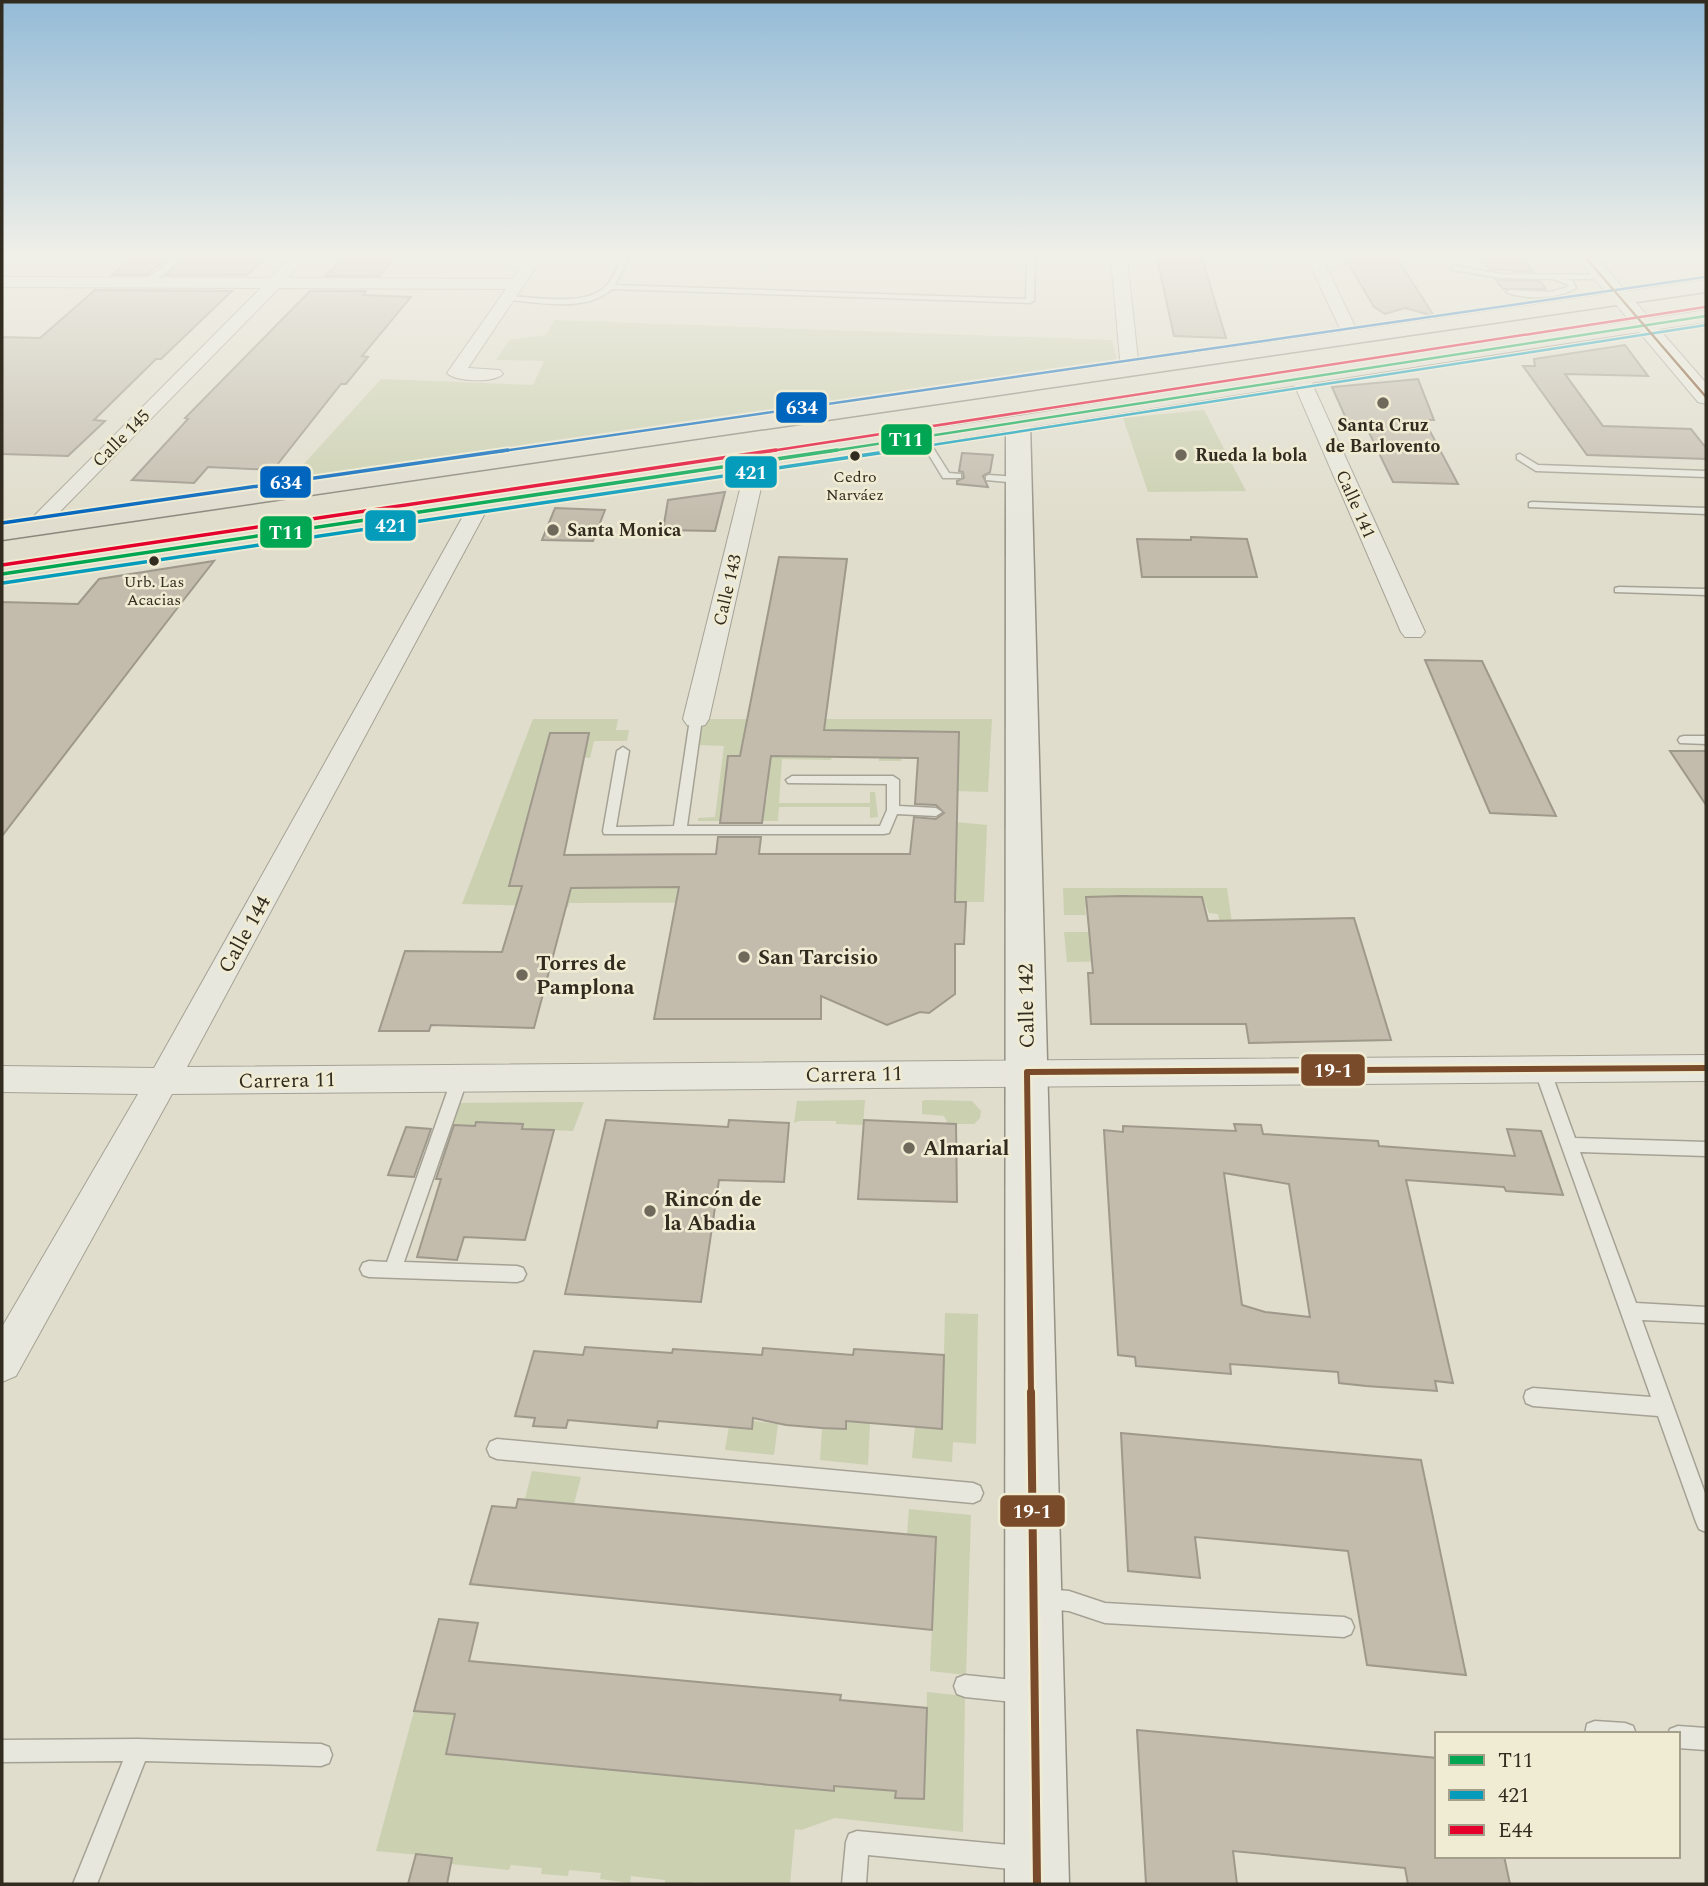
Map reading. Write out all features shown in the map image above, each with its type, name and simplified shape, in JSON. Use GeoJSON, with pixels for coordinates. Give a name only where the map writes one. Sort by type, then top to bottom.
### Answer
{"type":"FeatureCollection","features":[{"type":"Feature","properties":{"kind":"main road"},"geometry":{"type":"LineString","coordinates":[[2,532],[1291,346]]}},
{"type":"Feature","properties":{"kind":"main road"},"geometry":{"type":"LineString","coordinates":[[2,574],[1017,423],[1505,346]]}},
{"type":"Feature","properties":{"kind":"main road","name":"Calle 142"},"geometry":{"type":"LineString","coordinates":[[1017,423],[1004,479],[1027,1072],[1037,1872]]}},
{"type":"Feature","properties":{"kind":"street","name":"Calle 145"},"geometry":{"type":"LineString","coordinates":[[33,528],[212,346]]}},
{"type":"Feature","properties":{"kind":"street"},"geometry":{"type":"LineString","coordinates":[[475,346],[456,373],[494,374]]}},
{"type":"Feature","properties":{"kind":"street"},"geometry":{"type":"LineString","coordinates":[[1128,346],[1130,370]]}},
{"type":"Feature","properties":{"kind":"street"},"geometry":{"type":"LineString","coordinates":[[1662,346],[1706,397]]}},
{"type":"Feature","properties":{"kind":"street","name":"Calle 141"},"geometry":{"type":"LineString","coordinates":[[1300,377],[1413,632]]}},
{"type":"Feature","properties":{"kind":"street","name":"Calle 143"},"geometry":{"type":"LineString","coordinates":[[696,719],[757,461]]}},
{"type":"Feature","properties":{"kind":"street","name":"Calle 144"},"geometry":{"type":"LineString","coordinates":[[2,1363],[163,1081],[481,502]]}},
{"type":"Feature","properties":{"kind":"street","name":"Carrera 11"},"geometry":{"type":"LineString","coordinates":[[2,1079],[163,1081],[1706,1068]]}},
{"type":"Feature","properties":{"kind":"lane"},"geometry":{"type":"LineString","coordinates":[[922,437],[946,476],[958,476]]}},
{"type":"Feature","properties":{"kind":"lane"},"geometry":{"type":"LineString","coordinates":[[1520,457],[1536,468],[1706,474]]}},
{"type":"Feature","properties":{"kind":"lane"},"geometry":{"type":"LineString","coordinates":[[1532,505],[1706,512]]}},
{"type":"Feature","properties":{"kind":"lane"},"geometry":{"type":"LineString","coordinates":[[1619,590],[1706,592]]}},
{"type":"Feature","properties":{"kind":"lane"},"geometry":{"type":"LineString","coordinates":[[680,831],[696,719]]}},
{"type":"Feature","properties":{"kind":"lane"},"geometry":{"type":"LineString","coordinates":[[1684,740],[1706,740]]}},
{"type":"Feature","properties":{"kind":"lane"},"geometry":{"type":"LineString","coordinates":[[623,751],[609,831],[884,831],[894,810],[893,780],[792,779]]}},
{"type":"Feature","properties":{"kind":"lane"},"geometry":{"type":"LineString","coordinates":[[894,810],[936,812]]}},
{"type":"Feature","properties":{"kind":"lane"},"geometry":{"type":"LineString","coordinates":[[1542,1069],[1705,1515]]}},
{"type":"Feature","properties":{"kind":"lane"},"geometry":{"type":"LineString","coordinates":[[393,1270],[460,1079]]}},
{"type":"Feature","properties":{"kind":"lane"},"geometry":{"type":"LineString","coordinates":[[1570,1145],[1706,1149]]}},
{"type":"Feature","properties":{"kind":"lane"},"geometry":{"type":"LineString","coordinates":[[369,1269],[517,1274]]}},
{"type":"Feature","properties":{"kind":"lane"},"geometry":{"type":"LineString","coordinates":[[1629,1311],[1706,1315]]}},
{"type":"Feature","properties":{"kind":"lane"},"geometry":{"type":"LineString","coordinates":[[1533,1397],[1664,1406]]}},
{"type":"Feature","properties":{"kind":"lane"},"geometry":{"type":"LineString","coordinates":[[497,1449],[973,1493]]}},
{"type":"Feature","properties":{"kind":"lane"},"geometry":{"type":"LineString","coordinates":[[1034,1598],[1069,1601],[1105,1613],[1344,1627]]}},
{"type":"Feature","properties":{"kind":"lane"},"geometry":{"type":"LineString","coordinates":[[965,1686],[1034,1693]]}},
{"type":"Feature","properties":{"kind":"lane"},"geometry":{"type":"LineString","coordinates":[[1680,1737],[1706,1739]]}},
{"type":"Feature","properties":{"kind":"lane"},"geometry":{"type":"LineString","coordinates":[[85,1884],[138,1750]]}},
{"type":"Feature","properties":{"kind":"lane"},"geometry":{"type":"LineString","coordinates":[[2,1751],[138,1750],[321,1755]]}},
{"type":"Feature","properties":{"kind":"lane"},"geometry":{"type":"LineString","coordinates":[[854,1884],[857,1842],[1037,1872]]}},
{"type":"Feature","properties":{"kind":"green space"},"geometry":{"type":"Polygon","coordinates":[[[505,346],[1114,346],[1117,359],[291,478],[381,379],[533,385],[544,361],[496,360],[505,346]]]}},
{"type":"Feature","properties":{"kind":"green space","name":"Rueda la bola"},"geometry":{"type":"Polygon","coordinates":[[[1204,410],[1246,491],[1148,492],[1123,418],[1204,410]]]}},
{"type":"Feature","properties":{"kind":"green space"},"geometry":{"type":"Polygon","coordinates":[[[533,719],[618,719],[616,730],[629,730],[627,741],[594,741],[590,758],[584,757],[589,733],[550,733],[522,837],[519,863],[514,863],[508,886],[647,887],[872,853],[892,853],[892,856],[955,871],[955,822],[987,825],[984,902],[569,903],[568,907],[462,904],[533,719]]]}},
{"type":"Feature","properties":{"kind":"green space"},"geometry":{"type":"Polygon","coordinates":[[[704,719],[992,719],[988,792],[957,791],[959,732],[920,731],[918,755],[901,754],[901,761],[879,761],[879,758],[891,758],[891,733],[802,737],[744,736],[742,747],[746,756],[728,756],[721,817],[767,799],[769,774],[764,748],[801,757],[832,757],[831,760],[782,759],[779,803],[870,803],[870,792],[875,792],[878,817],[870,818],[870,807],[779,807],[778,821],[698,821],[698,818],[715,817],[724,746],[699,745],[704,719]]]}},
{"type":"Feature","properties":{"kind":"green space"},"geometry":{"type":"Polygon","coordinates":[[[1063,888],[1227,888],[1237,959],[1067,962],[1064,932],[1089,932],[1090,936],[1223,933],[1218,914],[1209,913],[1202,897],[1168,900],[1167,896],[1121,896],[1085,908],[1086,915],[1064,915],[1063,888]]]}},
{"type":"Feature","properties":{"kind":"green space"},"geometry":{"type":"Polygon","coordinates":[[[865,1100],[863,1125],[836,1124],[836,1121],[794,1123],[797,1101],[865,1100]]]}},
{"type":"Feature","properties":{"kind":"green space"},"geometry":{"type":"Polygon","coordinates":[[[922,1101],[972,1101],[981,1111],[980,1118],[974,1124],[948,1124],[944,1116],[922,1114],[922,1101]]]}},
{"type":"Feature","properties":{"kind":"green space"},"geometry":{"type":"Polygon","coordinates":[[[584,1102],[573,1131],[522,1129],[522,1124],[476,1122],[475,1126],[452,1125],[461,1103],[584,1102]]]}},
{"type":"Feature","properties":{"kind":"green space"},"geometry":{"type":"Polygon","coordinates":[[[945,1313],[978,1314],[976,1444],[953,1442],[952,1462],[912,1458],[915,1426],[942,1428],[945,1313]]]}},
{"type":"Feature","properties":{"kind":"green space"},"geometry":{"type":"Polygon","coordinates":[[[753,1421],[778,1424],[774,1455],[725,1450],[729,1426],[753,1421]]]}},
{"type":"Feature","properties":{"kind":"green space"},"geometry":{"type":"Polygon","coordinates":[[[846,1422],[870,1423],[868,1465],[820,1460],[822,1428],[846,1429],[846,1422]]]}},
{"type":"Feature","properties":{"kind":"green space"},"geometry":{"type":"Polygon","coordinates":[[[532,1471],[581,1477],[574,1504],[525,1499],[532,1471]]]}},
{"type":"Feature","properties":{"kind":"green space"},"geometry":{"type":"Polygon","coordinates":[[[909,1509],[971,1515],[966,1675],[930,1671],[936,1537],[907,1534],[909,1509]]]}},
{"type":"Feature","properties":{"kind":"green space"},"geometry":{"type":"Polygon","coordinates":[[[927,1692],[965,1696],[963,1832],[835,1818],[801,1830],[795,1829],[790,1884],[665,1884],[665,1880],[631,1876],[630,1883],[600,1879],[601,1873],[569,1870],[568,1876],[541,1874],[542,1868],[511,1865],[509,1870],[451,1864],[452,1858],[376,1851],[414,1711],[455,1714],[446,1754],[477,1758],[478,1751],[505,1754],[504,1761],[532,1763],[533,1757],[562,1765],[595,1769],[597,1763],[625,1766],[625,1772],[683,1772],[683,1777],[714,1780],[716,1774],[742,1777],[741,1783],[776,1786],[777,1780],[807,1788],[833,1791],[834,1785],[896,1792],[896,1798],[924,1799],[927,1692]]]}},
{"type":"Feature","properties":{"kind":"building"},"geometry":{"type":"Polygon","coordinates":[[[2,346],[175,346],[161,359],[156,359],[94,420],[105,421],[68,456],[2,454],[2,346]]]}},
{"type":"Feature","properties":{"kind":"building"},"geometry":{"type":"Polygon","coordinates":[[[256,346],[370,346],[362,356],[368,357],[346,384],[341,384],[273,470],[208,467],[194,483],[132,480],[188,419],[185,418],[256,346]]]}},
{"type":"Feature","properties":{"kind":"building"},"geometry":{"type":"Polygon","coordinates":[[[1626,346],[1648,376],[1565,374],[1603,426],[1691,429],[1706,448],[1706,459],[1587,455],[1523,366],[1535,366],[1534,359],[1626,346]]]}},
{"type":"Feature","properties":{"kind":"building"},"geometry":{"type":"Polygon","coordinates":[[[1418,379],[1434,420],[1424,420],[1458,484],[1393,482],[1364,422],[1348,423],[1332,387],[1418,379]]]}},
{"type":"Feature","properties":{"kind":"building"},"geometry":{"type":"Polygon","coordinates":[[[962,453],[993,455],[990,472],[983,476],[988,487],[957,484],[957,481],[964,478],[963,472],[959,471],[962,453]]]}},
{"type":"Feature","properties":{"kind":"building"},"geometry":{"type":"Polygon","coordinates":[[[725,492],[715,531],[663,530],[668,500],[725,492]]]}},
{"type":"Feature","properties":{"kind":"building","name":"Santa Monica"},"geometry":{"type":"Polygon","coordinates":[[[555,508],[605,510],[593,541],[542,540],[555,508]]]}},
{"type":"Feature","properties":{"kind":"building"},"geometry":{"type":"Polygon","coordinates":[[[1191,537],[1247,539],[1257,577],[1142,577],[1137,539],[1191,540],[1191,537]]]}},
{"type":"Feature","properties":{"kind":"building"},"geometry":{"type":"Polygon","coordinates":[[[779,557],[847,559],[824,730],[959,732],[955,902],[966,902],[964,944],[955,944],[955,994],[929,1013],[920,1012],[887,1025],[821,996],[821,1019],[654,1019],[679,887],[571,888],[534,1028],[431,1025],[429,1031],[379,1031],[405,951],[502,952],[522,886],[509,886],[550,733],[589,733],[564,855],[716,854],[718,837],[761,837],[759,854],[910,854],[914,817],[936,819],[944,813],[936,805],[915,804],[918,758],[771,756],[762,823],[720,823],[728,756],[740,756],[779,557]]]}},
{"type":"Feature","properties":{"kind":"building"},"geometry":{"type":"Polygon","coordinates":[[[214,561],[2,836],[2,602],[78,604],[99,579],[214,561]]]}},
{"type":"Feature","properties":{"kind":"building"},"geometry":{"type":"Polygon","coordinates":[[[1425,660],[1482,661],[1556,816],[1490,813],[1425,660]]]}},
{"type":"Feature","properties":{"kind":"building"},"geometry":{"type":"Polygon","coordinates":[[[1670,751],[1706,751],[1706,805],[1670,751]]]}},
{"type":"Feature","properties":{"kind":"building"},"geometry":{"type":"Polygon","coordinates":[[[1086,897],[1202,897],[1208,921],[1354,918],[1391,1040],[1249,1043],[1246,1024],[1091,1024],[1088,973],[1093,973],[1086,897]]]}},
{"type":"Feature","properties":{"kind":"building","name":"Rincón de la Abadia"},"geometry":{"type":"Polygon","coordinates":[[[606,1120],[728,1127],[729,1120],[789,1123],[784,1182],[719,1180],[701,1302],[565,1294],[606,1120]]]}},
{"type":"Feature","properties":{"kind":"building","name":"Almarial"},"geometry":{"type":"Polygon","coordinates":[[[864,1120],[956,1124],[957,1202],[858,1199],[864,1120]]]}},
{"type":"Feature","properties":{"kind":"building"},"geometry":{"type":"Polygon","coordinates":[[[476,1122],[523,1124],[522,1129],[554,1130],[525,1240],[464,1237],[457,1260],[417,1257],[441,1179],[436,1179],[454,1125],[475,1126],[476,1122]]]}},
{"type":"Feature","properties":{"kind":"building"},"geometry":{"type":"Polygon","coordinates":[[[1234,1124],[1261,1125],[1263,1134],[1378,1141],[1379,1146],[1515,1156],[1507,1129],[1541,1131],[1563,1195],[1506,1191],[1504,1187],[1406,1180],[1453,1383],[1435,1381],[1437,1391],[1339,1383],[1338,1372],[1230,1364],[1231,1374],[1136,1366],[1135,1357],[1118,1355],[1104,1130],[1123,1132],[1123,1126],[1236,1131],[1234,1124]],[[1224,1173],[1242,1305],[1265,1312],[1310,1317],[1289,1184],[1224,1173]]]}},
{"type":"Feature","properties":{"kind":"building"},"geometry":{"type":"Polygon","coordinates":[[[406,1127],[431,1129],[414,1177],[388,1175],[406,1127]]]}},
{"type":"Feature","properties":{"kind":"building"},"geometry":{"type":"Polygon","coordinates":[[[585,1347],[672,1353],[673,1349],[762,1355],[763,1348],[853,1355],[854,1349],[944,1355],[942,1429],[846,1421],[846,1429],[822,1428],[786,1425],[753,1418],[752,1429],[658,1421],[657,1428],[568,1420],[566,1428],[533,1426],[535,1418],[515,1416],[534,1351],[583,1355],[585,1347]]]}},
{"type":"Feature","properties":{"kind":"building"},"geometry":{"type":"Polygon","coordinates":[[[1121,1433],[1421,1460],[1466,1675],[1367,1665],[1348,1551],[1195,1537],[1200,1578],[1128,1571],[1121,1433]]]}},
{"type":"Feature","properties":{"kind":"building"},"geometry":{"type":"Polygon","coordinates":[[[518,1499],[936,1537],[932,1630],[470,1584],[492,1506],[516,1508],[518,1499]]]}},
{"type":"Feature","properties":{"kind":"building"},"geometry":{"type":"Polygon","coordinates":[[[439,1619],[478,1623],[469,1661],[841,1695],[840,1700],[927,1708],[924,1799],[895,1798],[896,1791],[834,1786],[834,1791],[446,1754],[455,1714],[414,1711],[439,1619]]]}},
{"type":"Feature","properties":{"kind":"building"},"geometry":{"type":"Polygon","coordinates":[[[1137,1730],[1435,1758],[1435,1858],[1504,1858],[1510,1884],[1408,1884],[1405,1868],[1233,1851],[1237,1884],[1146,1884],[1137,1730]]]}},
{"type":"Feature","properties":{"kind":"building"},"geometry":{"type":"Polygon","coordinates":[[[416,1854],[452,1858],[447,1884],[408,1884],[416,1854]]]}},
{"type":"Feature","properties":{"kind":"transit line","name":"634"},"geometry":{"type":"LineString","coordinates":[[2,523],[1227,346]]}},
{"type":"Feature","properties":{"kind":"transit line","name":"E44"},"geometry":{"type":"LineString","coordinates":[[2,565],[1017,414],[1445,346]]}},
{"type":"Feature","properties":{"kind":"transit line","name":"T11"},"geometry":{"type":"LineString","coordinates":[[2,574],[1018,423],[1506,346]]}},
{"type":"Feature","properties":{"kind":"transit line","name":"421"},"geometry":{"type":"LineString","coordinates":[[3,583],[1019,432],[1566,346]]}},
{"type":"Feature","properties":{"kind":"transit line","name":"19-1"},"geometry":{"type":"LineString","coordinates":[[1662,346],[1706,397]]}},
{"type":"Feature","properties":{"kind":"transit line","name":"19-1"},"geometry":{"type":"LineString","coordinates":[[1037,1884],[1027,1072],[1706,1068]]}},
{"type":"Feature","properties":{"kind":"place","name":"Santa Cruz de Barlovento"},"geometry":{"type":"Point","coordinates":[1383,403]}},
{"type":"Feature","properties":{"kind":"place","name":"Rueda la bola"},"geometry":{"type":"Point","coordinates":[1181,455]}},
{"type":"Feature","properties":{"kind":"place","name":"Cedro Narváez"},"geometry":{"type":"Point","coordinates":[855,456]}},
{"type":"Feature","properties":{"kind":"place","name":"Santa Monica"},"geometry":{"type":"Point","coordinates":[553,530]}},
{"type":"Feature","properties":{"kind":"place","name":"Urb. Las Acacias"},"geometry":{"type":"Point","coordinates":[154,561]}},
{"type":"Feature","properties":{"kind":"place","name":"San Tarcisio"},"geometry":{"type":"Point","coordinates":[744,957]}},
{"type":"Feature","properties":{"kind":"place","name":"Torres de Pamplona"},"geometry":{"type":"Point","coordinates":[522,975]}},
{"type":"Feature","properties":{"kind":"place","name":"Almarial"},"geometry":{"type":"Point","coordinates":[909,1148]}},
{"type":"Feature","properties":{"kind":"place","name":"Rincón de la Abadia"},"geometry":{"type":"Point","coordinates":[650,1211]}}]}
